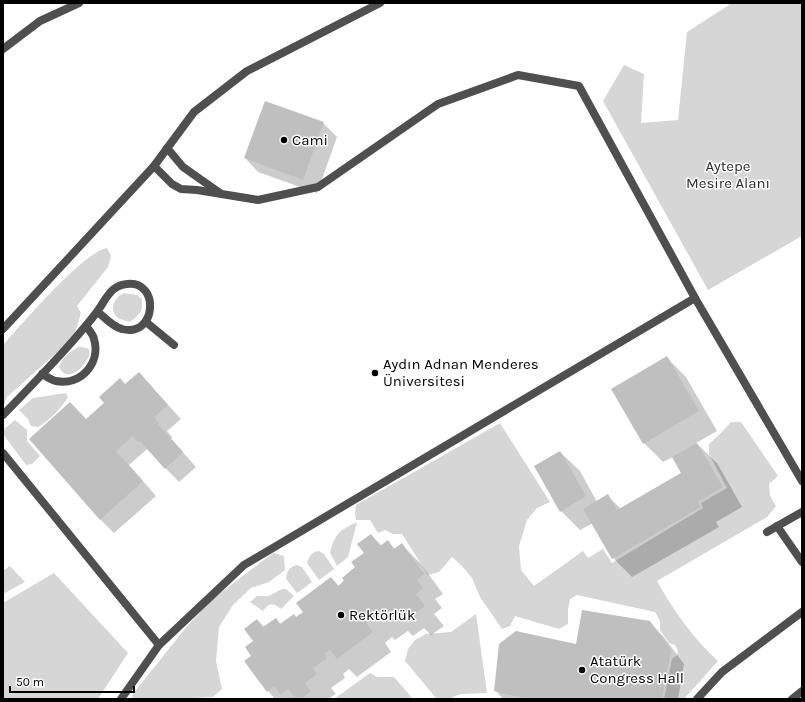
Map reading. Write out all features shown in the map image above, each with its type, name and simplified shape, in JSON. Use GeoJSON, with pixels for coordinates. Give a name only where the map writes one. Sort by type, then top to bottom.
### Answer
{"type":"FeatureCollection","features":[{"type":"Feature","properties":{"kind":"street"},"geometry":{"type":"LineString","coordinates":[[3,49],[40,21],[79,3]]}},
{"type":"Feature","properties":{"kind":"street"},"geometry":{"type":"LineString","coordinates":[[3,329],[154,166],[194,112],[247,71],[380,3]]}},
{"type":"Feature","properties":{"kind":"street"},"geometry":{"type":"LineString","coordinates":[[154,166],[172,184],[181,189],[258,200],[318,187],[438,104],[518,75],[579,86],[695,298],[802,480]]}},
{"type":"Feature","properties":{"kind":"street"},"geometry":{"type":"LineString","coordinates":[[167,148],[183,166],[222,194]]}},
{"type":"Feature","properties":{"kind":"street"},"geometry":{"type":"LineString","coordinates":[[3,415],[86,326],[98,312],[114,288],[122,284],[130,283],[145,290],[150,298],[150,314],[146,322],[131,330],[114,326],[98,312]]}},
{"type":"Feature","properties":{"kind":"street"},"geometry":{"type":"LineString","coordinates":[[121,699],[159,645],[244,565],[695,298]]}},
{"type":"Feature","properties":{"kind":"street"},"geometry":{"type":"LineString","coordinates":[[146,322],[174,345]]}},
{"type":"Feature","properties":{"kind":"street"},"geometry":{"type":"LineString","coordinates":[[42,374],[55,381],[69,382],[82,376],[92,365],[96,352],[94,337],[86,326]]}},
{"type":"Feature","properties":{"kind":"street"},"geometry":{"type":"LineString","coordinates":[[3,453],[159,645]]}},
{"type":"Feature","properties":{"kind":"street"},"geometry":{"type":"LineString","coordinates":[[767,532],[802,512]]}},
{"type":"Feature","properties":{"kind":"street"},"geometry":{"type":"LineString","coordinates":[[777,526],[802,562]]}},
{"type":"Feature","properties":{"kind":"street"},"geometry":{"type":"LineString","coordinates":[[696,699],[722,672],[802,612]]}},
{"type":"Feature","properties":{"kind":"street"},"geometry":{"type":"LineString","coordinates":[[792,699],[802,691]]}},
{"type":"Feature","properties":{"kind":"green space","name":"Aytepe Mesire Alanı"},"geometry":{"type":"Polygon","coordinates":[[[727,3],[802,3],[802,236],[708,290],[603,101],[624,65],[644,74],[641,123],[678,120],[687,32],[729,5],[727,3]]]}},
{"type":"Feature","properties":{"kind":"green space"},"geometry":{"type":"Polygon","coordinates":[[[107,248],[111,256],[108,267],[77,306],[81,313],[74,337],[7,397],[3,407],[3,345],[53,290],[69,275],[96,252],[107,248]]]}},
{"type":"Feature","properties":{"kind":"green space"},"geometry":{"type":"Polygon","coordinates":[[[124,293],[137,295],[142,299],[142,307],[140,312],[130,322],[116,316],[113,309],[113,305],[117,298],[124,293]]]}},
{"type":"Feature","properties":{"kind":"green space"},"geometry":{"type":"Polygon","coordinates":[[[79,347],[89,349],[89,357],[77,371],[66,374],[59,367],[60,364],[67,355],[79,347]]]}},
{"type":"Feature","properties":{"kind":"green space"},"geometry":{"type":"Polygon","coordinates":[[[66,393],[68,397],[59,410],[38,427],[31,426],[28,419],[19,410],[33,398],[66,393]]]}},
{"type":"Feature","properties":{"kind":"green space"},"geometry":{"type":"Polygon","coordinates":[[[15,420],[27,430],[27,441],[40,456],[32,464],[26,465],[3,434],[3,430],[15,420]]]}},
{"type":"Feature","properties":{"kind":"green space"},"geometry":{"type":"Polygon","coordinates":[[[731,422],[741,422],[778,476],[769,484],[770,496],[776,506],[767,517],[657,581],[684,623],[700,643],[718,661],[684,699],[664,699],[672,659],[677,655],[678,651],[675,645],[669,643],[660,630],[660,621],[655,612],[577,595],[570,599],[568,624],[559,629],[515,616],[510,626],[502,629],[480,597],[472,578],[452,557],[439,572],[428,575],[402,534],[393,534],[385,530],[378,533],[370,520],[356,520],[356,505],[500,423],[550,502],[537,508],[527,520],[519,546],[521,570],[534,586],[583,551],[588,558],[603,549],[612,563],[703,508],[701,503],[727,488],[709,454],[709,444],[731,422]]]}},
{"type":"Feature","properties":{"kind":"green space"},"geometry":{"type":"Polygon","coordinates":[[[357,522],[348,557],[337,566],[330,553],[334,541],[342,530],[357,522]]]}},
{"type":"Feature","properties":{"kind":"green space"},"geometry":{"type":"Polygon","coordinates":[[[319,551],[324,554],[334,569],[319,580],[307,563],[314,552],[319,551]]]}},
{"type":"Feature","properties":{"kind":"green space"},"geometry":{"type":"Polygon","coordinates":[[[273,553],[284,556],[285,570],[269,582],[251,588],[233,605],[219,627],[216,661],[222,689],[213,697],[133,699],[132,695],[188,625],[214,598],[273,553]]]}},
{"type":"Feature","properties":{"kind":"green space"},"geometry":{"type":"Polygon","coordinates":[[[297,565],[302,567],[312,582],[297,593],[286,579],[289,570],[297,565]]]}},
{"type":"Feature","properties":{"kind":"green space"},"geometry":{"type":"Polygon","coordinates":[[[10,566],[25,582],[3,594],[3,571],[10,566]]]}},
{"type":"Feature","properties":{"kind":"green space"},"geometry":{"type":"Polygon","coordinates":[[[54,573],[128,653],[98,699],[3,699],[3,603],[54,573]]]}},
{"type":"Feature","properties":{"kind":"green space"},"geometry":{"type":"Polygon","coordinates":[[[282,589],[286,589],[294,596],[281,609],[272,604],[263,611],[250,602],[257,596],[269,596],[282,589]]]}},
{"type":"Feature","properties":{"kind":"green space"},"geometry":{"type":"Polygon","coordinates":[[[476,614],[487,693],[461,694],[448,699],[436,698],[405,661],[408,649],[415,640],[426,634],[451,632],[476,614]]]}},
{"type":"Feature","properties":{"kind":"green space"},"geometry":{"type":"Polygon","coordinates":[[[370,673],[377,677],[394,677],[413,699],[334,699],[370,673]]]}},
{"type":"Feature","properties":{"kind":"building","name":"Cami"},"geometry":{"type":"Polygon","coordinates":[[[265,101],[324,122],[303,180],[244,158],[265,101]]]}},
{"type":"Feature","properties":{"kind":"building"},"geometry":{"type":"Polygon","coordinates":[[[667,356],[699,411],[643,444],[611,389],[667,356]]]}},
{"type":"Feature","properties":{"kind":"building"},"geometry":{"type":"Polygon","coordinates":[[[139,372],[168,405],[154,417],[159,423],[158,424],[183,452],[165,469],[140,441],[138,442],[133,436],[116,451],[143,481],[100,520],[29,439],[70,402],[86,419],[104,403],[99,397],[120,378],[125,384],[139,372]]]}},
{"type":"Feature","properties":{"kind":"building"},"geometry":{"type":"Polygon","coordinates":[[[697,443],[723,487],[698,502],[701,507],[612,559],[583,509],[608,494],[617,510],[681,473],[672,457],[697,443]]]}},
{"type":"Feature","properties":{"kind":"building"},"geometry":{"type":"Polygon","coordinates":[[[560,451],[586,496],[560,512],[534,466],[560,451]]]}},
{"type":"Feature","properties":{"kind":"building","name":"Rektörlük"},"geometry":{"type":"Polygon","coordinates":[[[371,534],[380,546],[388,540],[394,549],[402,543],[424,574],[417,580],[423,588],[416,594],[425,606],[411,616],[405,608],[393,617],[389,611],[375,622],[372,618],[366,623],[373,632],[337,659],[330,650],[324,654],[327,658],[313,668],[317,674],[305,683],[311,691],[301,699],[296,699],[288,689],[281,695],[274,686],[267,692],[244,661],[251,656],[245,647],[253,641],[244,629],[257,619],[263,627],[276,618],[280,624],[294,614],[296,617],[303,612],[296,603],[331,577],[338,586],[344,581],[342,578],[355,567],[351,562],[364,553],[357,544],[371,534]]]}},
{"type":"Feature","properties":{"kind":"building","name":"Atatürk Congress Hall"},"geometry":{"type":"Polygon","coordinates":[[[582,610],[650,621],[671,650],[662,699],[527,699],[494,691],[499,644],[516,631],[576,644],[582,610]]]}},
{"type":"Feature","properties":{"kind":"place","name":"Cami"},"geometry":{"type":"Point","coordinates":[284,140]}},
{"type":"Feature","properties":{"kind":"place","name":"Aydın Adnan Menderes Üniversitesi"},"geometry":{"type":"Point","coordinates":[375,373]}},
{"type":"Feature","properties":{"kind":"place","name":"Rektörlük"},"geometry":{"type":"Point","coordinates":[341,615]}},
{"type":"Feature","properties":{"kind":"place","name":"Atatürk Congress Hall"},"geometry":{"type":"Point","coordinates":[582,670]}}]}
